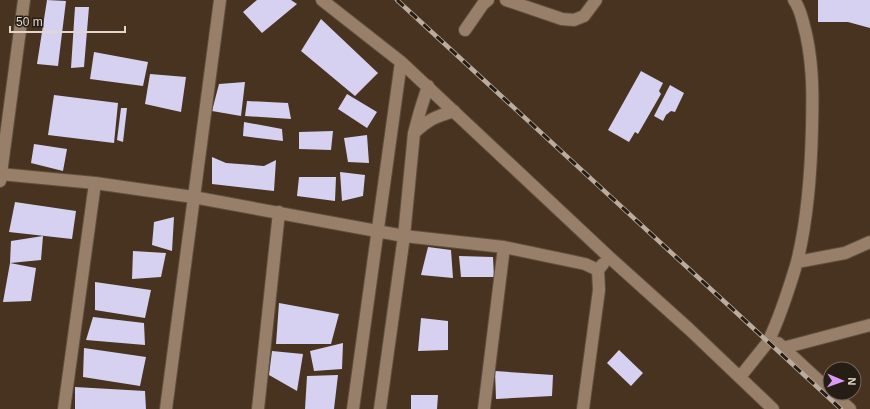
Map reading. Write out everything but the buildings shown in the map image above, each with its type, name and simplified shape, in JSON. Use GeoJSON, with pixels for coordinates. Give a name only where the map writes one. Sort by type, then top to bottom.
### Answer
{"type":"FeatureCollection","features":[{"type":"Feature","properties":{"kind":"street"},"geometry":{"type":"LineString","coordinates":[[24,0],[0,177],[95,183],[193,197],[404,236],[504,247],[585,264],[598,270]]}},
{"type":"Feature","properties":{"kind":"street"},"geometry":{"type":"LineString","coordinates":[[166,409],[220,0]]}},
{"type":"Feature","properties":{"kind":"street"},"geometry":{"type":"LineString","coordinates":[[322,0],[401,62],[428,86],[609,258],[689,328],[773,409]]}},
{"type":"Feature","properties":{"kind":"street"},"geometry":{"type":"LineString","coordinates":[[465,30],[483,4],[488,0]]}},
{"type":"Feature","properties":{"kind":"street"},"geometry":{"type":"LineString","coordinates":[[506,0],[562,19],[574,20],[584,16],[596,0]]}},
{"type":"Feature","properties":{"kind":"street"},"geometry":{"type":"LineString","coordinates":[[740,377],[768,342],[771,336],[797,262],[806,216],[810,175],[813,84],[806,32],[797,2]]}},
{"type":"Feature","properties":{"kind":"street"},"geometry":{"type":"LineString","coordinates":[[354,409],[401,62]]}},
{"type":"Feature","properties":{"kind":"street"},"geometry":{"type":"LineString","coordinates":[[380,409],[404,236],[414,133],[428,86]]}},
{"type":"Feature","properties":{"kind":"street"},"geometry":{"type":"LineString","coordinates":[[414,133],[433,117],[454,111]]}},
{"type":"Feature","properties":{"kind":"street"},"geometry":{"type":"LineString","coordinates":[[64,409],[95,183]]}},
{"type":"Feature","properties":{"kind":"street"},"geometry":{"type":"LineString","coordinates":[[258,409],[278,212]]}},
{"type":"Feature","properties":{"kind":"street"},"geometry":{"type":"LineString","coordinates":[[797,262],[845,253],[870,242]]}},
{"type":"Feature","properties":{"kind":"street"},"geometry":{"type":"LineString","coordinates":[[484,409],[504,247]]}},
{"type":"Feature","properties":{"kind":"street"},"geometry":{"type":"LineString","coordinates":[[583,409],[599,290],[598,270],[609,258]]}},
{"type":"Feature","properties":{"kind":"street"},"geometry":{"type":"LineString","coordinates":[[783,348],[870,325]]}},
{"type":"Feature","properties":{"kind":"street"},"geometry":{"type":"LineString","coordinates":[[771,336],[822,384]]}},
{"type":"Feature","properties":{"kind":"street"},"geometry":{"type":"LineString","coordinates":[[841,401],[850,409]]}},
{"type":"Feature","properties":{"kind":"railway"},"geometry":{"type":"LineString","coordinates":[[397,0],[841,409]]}}]}
